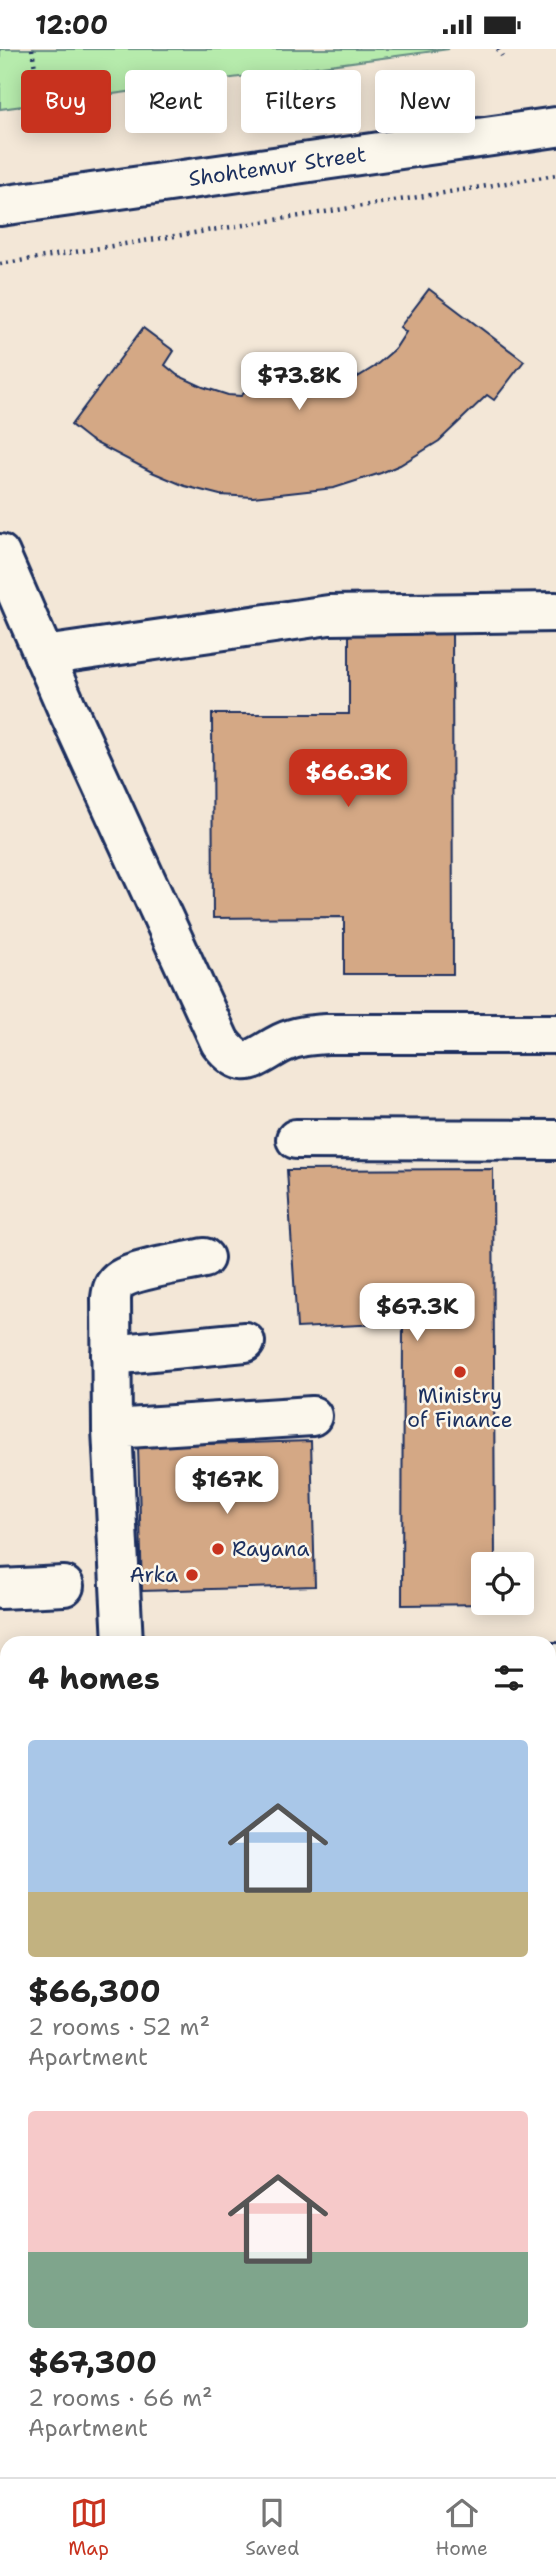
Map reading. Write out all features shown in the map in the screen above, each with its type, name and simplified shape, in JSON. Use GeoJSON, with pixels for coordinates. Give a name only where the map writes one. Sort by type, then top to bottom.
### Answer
{"type":"FeatureCollection","features":[{"type":"Feature","properties":{"kind":"street","name":"Shohtemur Street"},"geometry":{"type":"LineString","coordinates":[[0,206],[556,127]]}},
{"type":"Feature","properties":{"kind":"street"},"geometry":{"type":"LineString","coordinates":[[0,554],[220,1042],[235,1059],[254,1059],[293,1039],[327,1034],[556,1034]]}},
{"type":"Feature","properties":{"kind":"street"},"geometry":{"type":"LineString","coordinates":[[44,656],[329,615],[556,612]]}},
{"type":"Feature","properties":{"kind":"street"},"geometry":{"type":"LineString","coordinates":[[296,1139],[556,1140]]}},
{"type":"Feature","properties":{"kind":"street"},"geometry":{"type":"LineString","coordinates":[[123,1636],[112,1429],[113,1287],[119,1280],[131,1275],[204,1258]]}},
{"type":"Feature","properties":{"kind":"street"},"geometry":{"type":"LineString","coordinates":[[111,1355],[245,1342]]}},
{"type":"Feature","properties":{"kind":"street"},"geometry":{"type":"LineString","coordinates":[[112,1429],[312,1416]]}},
{"type":"Feature","properties":{"kind":"street"},"geometry":{"type":"LineString","coordinates":[[0,1590],[64,1586]]}},
{"type":"Feature","properties":{"kind":"path"},"geometry":{"type":"LineString","coordinates":[[32,49],[35,70]]}},
{"type":"Feature","properties":{"kind":"path"},"geometry":{"type":"LineString","coordinates":[[498,49],[502,57]]}},
{"type":"Feature","properties":{"kind":"path"},"geometry":{"type":"LineString","coordinates":[[0,264],[556,175]]}},
{"type":"Feature","properties":{"kind":"green space"},"geometry":{"type":"Polygon","coordinates":[[[0,49],[449,49],[292,70],[241,70],[241,77],[227,79],[227,70],[125,70],[125,92],[111,94],[111,70],[21,70],[21,106],[0,109],[0,49]]]}},
{"type":"Feature","properties":{"kind":"building"},"geometry":{"type":"Polygon","coordinates":[[[429,289],[524,361],[494,400],[487,395],[439,441],[400,465],[381,473],[334,488],[253,497],[220,495],[185,486],[152,472],[90,440],[71,425],[143,328],[174,351],[165,365],[177,375],[228,395],[241,396],[265,373],[290,367],[320,369],[348,383],[374,367],[395,349],[406,332],[400,327],[429,289]]]}},
{"type":"Feature","properties":{"kind":"building"},"geometry":{"type":"Polygon","coordinates":[[[452,629],[453,974],[344,974],[344,917],[213,918],[212,714],[349,714],[349,630],[452,629]]]}},
{"type":"Feature","properties":{"kind":"building"},"geometry":{"type":"Polygon","coordinates":[[[493,1169],[495,1552],[471,1552],[471,1604],[402,1605],[403,1323],[297,1328],[287,1170],[493,1169]]]}},
{"type":"Feature","properties":{"kind":"building"},"geometry":{"type":"Polygon","coordinates":[[[311,1441],[315,1586],[142,1591],[138,1446],[311,1441]]]}},
{"type":"Feature","properties":{"kind":"place","name":"Ministry of Finance"},"geometry":{"type":"Point","coordinates":[460,1372]}},
{"type":"Feature","properties":{"kind":"place","name":"Rayana"},"geometry":{"type":"Point","coordinates":[218,1549]}},
{"type":"Feature","properties":{"kind":"place","name":"Arka"},"geometry":{"type":"Point","coordinates":[192,1575]}}]}
